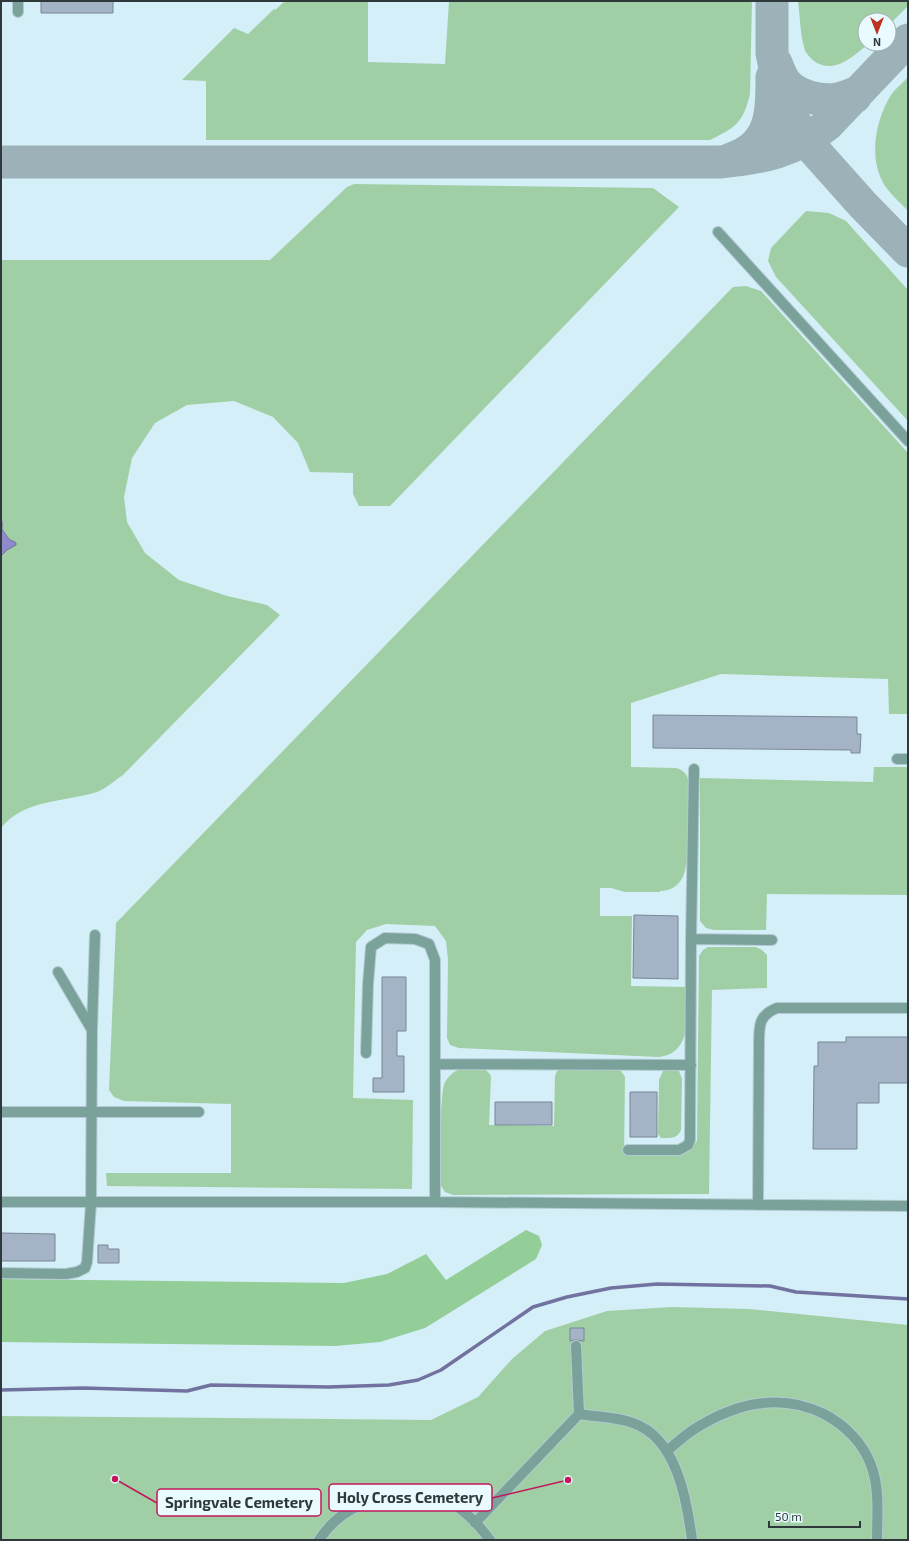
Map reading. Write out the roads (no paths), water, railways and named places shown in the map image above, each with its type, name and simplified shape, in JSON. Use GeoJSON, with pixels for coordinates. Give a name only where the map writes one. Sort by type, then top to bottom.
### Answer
{"type":"FeatureCollection","features":[{"type":"Feature","properties":{"kind":"lane"},"geometry":{"type":"LineString","coordinates":[[18,1],[18,12]]}},
{"type":"Feature","properties":{"kind":"lane"},"geometry":{"type":"LineString","coordinates":[[718,232],[908,441]]}},
{"type":"Feature","properties":{"kind":"lane"},"geometry":{"type":"LineString","coordinates":[[897,759],[908,759]]}},
{"type":"Feature","properties":{"kind":"lane"},"geometry":{"type":"LineString","coordinates":[[628,1150],[679,1150],[688,1145],[690,1140],[694,769]]}},
{"type":"Feature","properties":{"kind":"lane"},"geometry":{"type":"LineString","coordinates":[[1,1273],[66,1274],[77,1272],[85,1268],[87,1262],[92,1203],[91,1111],[95,935]]}},
{"type":"Feature","properties":{"kind":"lane"},"geometry":{"type":"LineString","coordinates":[[366,1053],[368,984],[371,947],[385,938],[415,939],[429,944],[435,960],[435,1202]]}},
{"type":"Feature","properties":{"kind":"lane"},"geometry":{"type":"LineString","coordinates":[[691,939],[772,940]]}},
{"type":"Feature","properties":{"kind":"lane"},"geometry":{"type":"LineString","coordinates":[[58,972],[92,1030]]}},
{"type":"Feature","properties":{"kind":"lane"},"geometry":{"type":"LineString","coordinates":[[758,1205],[759,1031],[762,1018],[768,1011],[777,1008],[908,1008]]}},
{"type":"Feature","properties":{"kind":"lane"},"geometry":{"type":"LineString","coordinates":[[435,1064],[691,1065]]}},
{"type":"Feature","properties":{"kind":"lane"},"geometry":{"type":"LineString","coordinates":[[1,1112],[199,1112]]}},
{"type":"Feature","properties":{"kind":"lane"},"geometry":{"type":"LineString","coordinates":[[1,1202],[435,1202],[908,1206]]}},
{"type":"Feature","properties":{"kind":"lane"},"geometry":{"type":"LineString","coordinates":[[475,1523],[579,1414],[576,1346]]}},
{"type":"Feature","properties":{"kind":"lane"},"geometry":{"type":"LineString","coordinates":[[667,1451],[692,1430],[722,1414],[750,1404],[774,1402],[797,1404],[816,1410],[836,1420],[849,1432],[862,1448],[870,1464],[876,1484],[878,1502],[877,1540]]}},
{"type":"Feature","properties":{"kind":"lane"},"geometry":{"type":"LineString","coordinates":[[579,1414],[634,1423],[649,1431],[667,1451],[676,1468],[688,1513],[692,1540]]}},
{"type":"Feature","properties":{"kind":"lane"},"geometry":{"type":"LineString","coordinates":[[319,1540],[326,1530],[351,1509],[366,1503],[399,1494],[431,1495],[446,1500],[458,1507],[490,1540]]}},
{"type":"Feature","properties":{"kind":"waterway"},"geometry":{"type":"LineString","coordinates":[[1,1390],[83,1388],[187,1391],[211,1385],[329,1387],[389,1385],[418,1380],[441,1370],[533,1307],[567,1297],[611,1288],[657,1284],[770,1286],[796,1292],[908,1299]]}},
{"type":"Feature","properties":{"kind":"place","name":"Springvale Cemetery"},"geometry":{"type":"Point","coordinates":[115,1479]}},
{"type":"Feature","properties":{"kind":"place","name":"Holy Cross Cemetery"},"geometry":{"type":"Point","coordinates":[568,1480]}}]}
